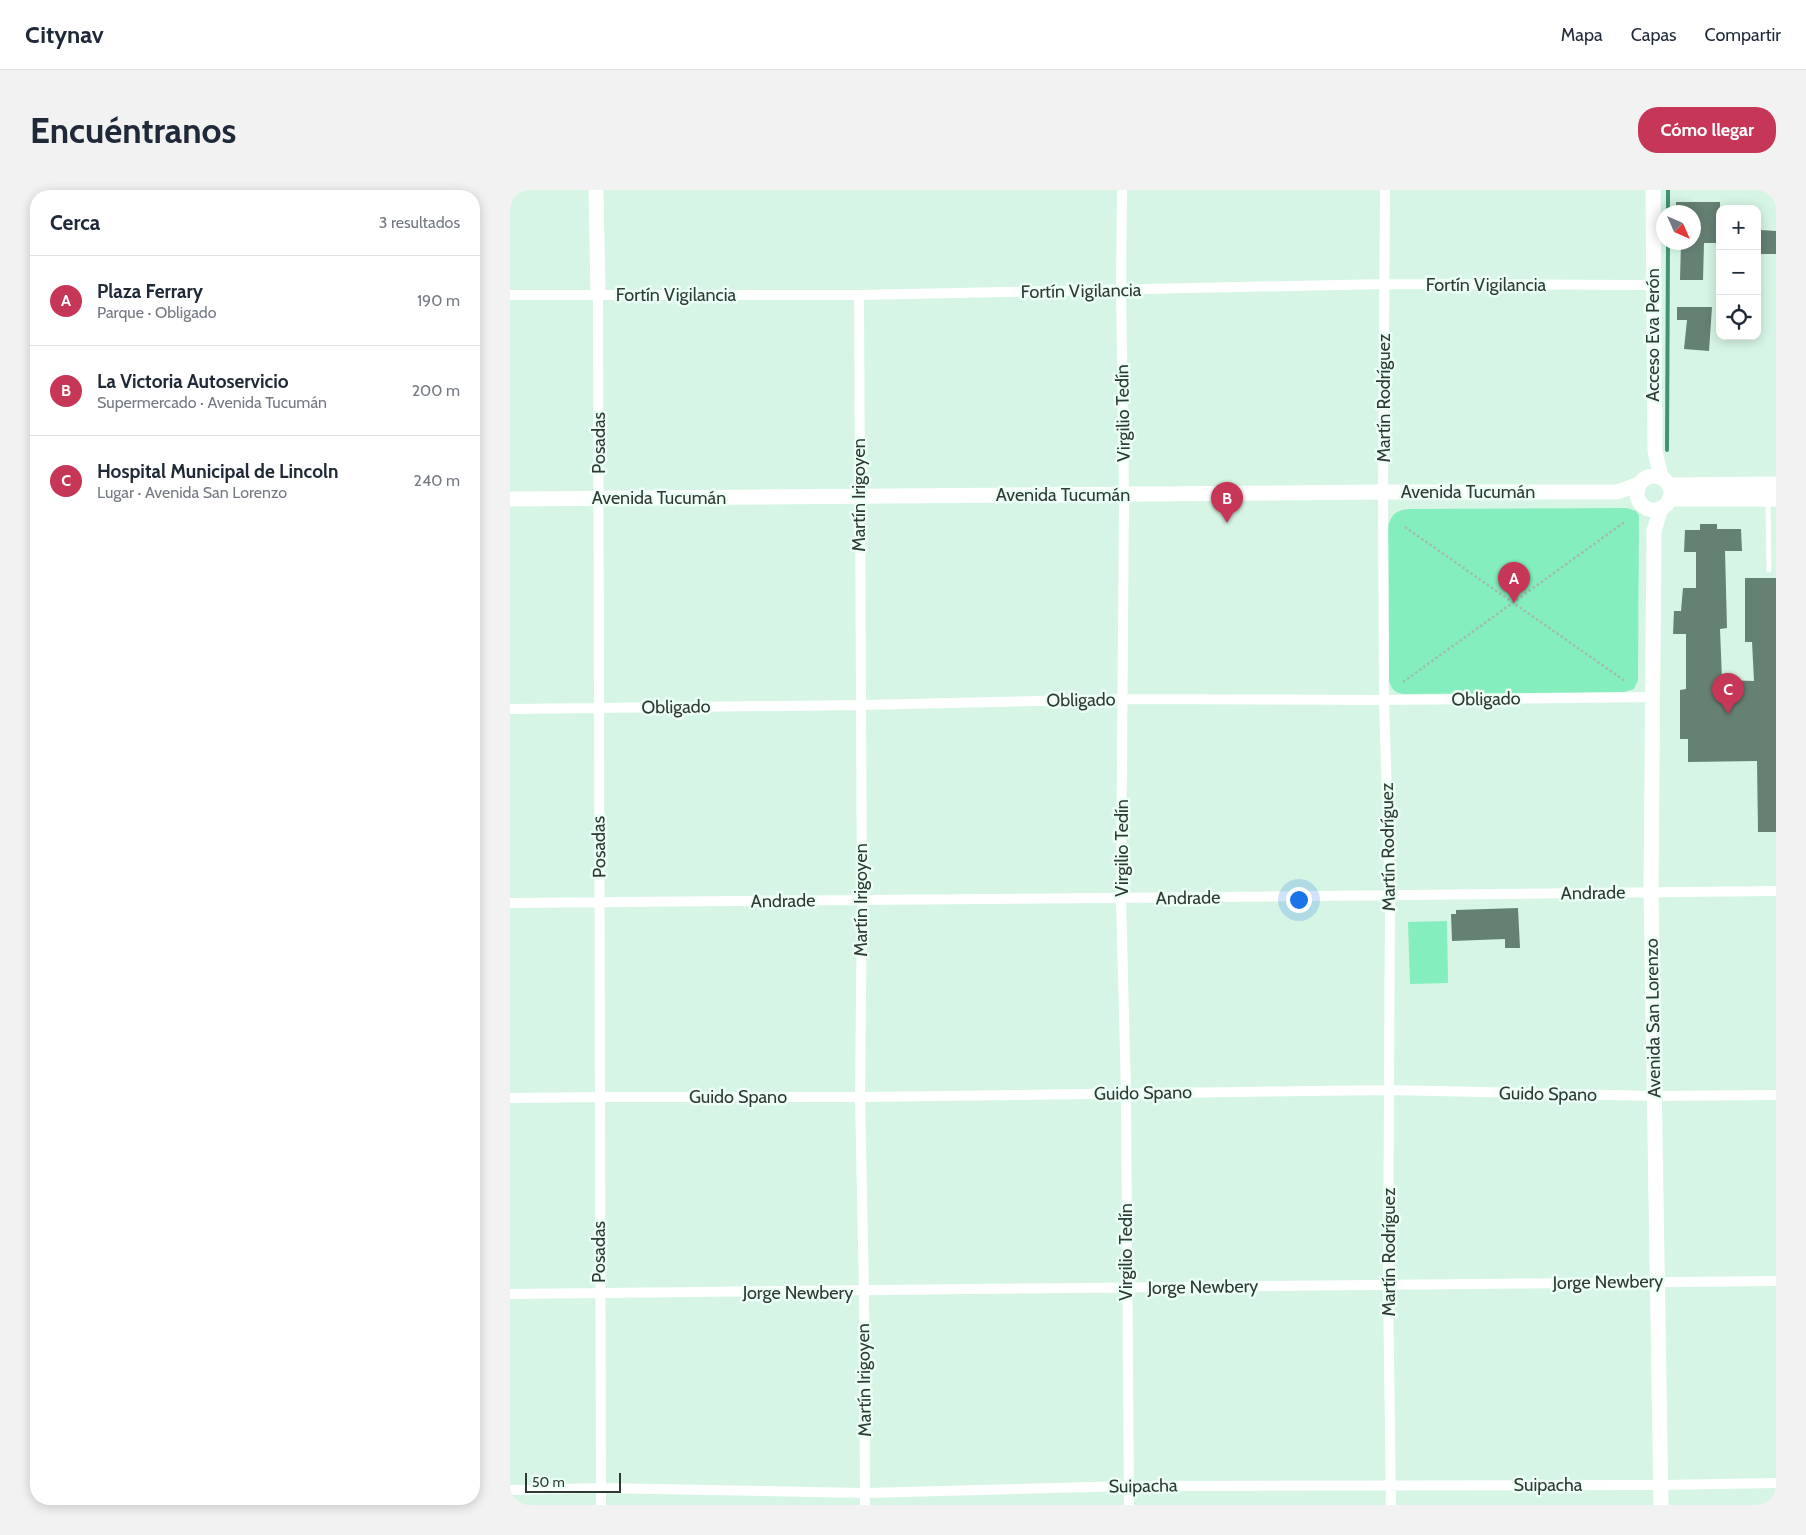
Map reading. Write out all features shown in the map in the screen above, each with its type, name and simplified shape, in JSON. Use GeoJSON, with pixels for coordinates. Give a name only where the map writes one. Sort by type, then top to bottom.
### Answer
{"type":"FeatureCollection","features":[{"type":"Feature","properties":{"kind":"main road","name":"Posadas"},"geometry":{"type":"LineString","coordinates":[[596,190],[598,295]]}},
{"type":"Feature","properties":{"kind":"main road","name":"Acceso Eva Perón"},"geometry":{"type":"LineString","coordinates":[[1653,190],[1654,493]]}},
{"type":"Feature","properties":{"kind":"main road"},"geometry":{"type":"LineString","coordinates":[[1654,493],[1776,484]]}},
{"type":"Feature","properties":{"kind":"main road","name":"Avenida Tucumán"},"geometry":{"type":"LineString","coordinates":[[510,499],[1384,492],[1654,493]]}},
{"type":"Feature","properties":{"kind":"main road"},"geometry":{"type":"LineString","coordinates":[[1654,493],[1772,500]]}},
{"type":"Feature","properties":{"kind":"main road","name":"Avenida San Lorenzo"},"geometry":{"type":"LineString","coordinates":[[1654,493],[1651,892],[1661,1505]]}},
{"type":"Feature","properties":{"kind":"street","name":"Virgilio Tedín"},"geometry":{"type":"LineString","coordinates":[[1122,190],[1121,290],[1124,494],[1121,899],[1126,1093],[1129,1505]]}},
{"type":"Feature","properties":{"kind":"street","name":"Martín Rodríguez"},"geometry":{"type":"LineString","coordinates":[[1385,190],[1384,700],[1390,894],[1388,1284],[1391,1505]]}},
{"type":"Feature","properties":{"kind":"street","name":"Fortín Vigilancia"},"geometry":{"type":"LineString","coordinates":[[510,295],[859,295],[1385,284],[1653,285]]}},
{"type":"Feature","properties":{"kind":"street","name":"Posadas"},"geometry":{"type":"LineString","coordinates":[[598,295],[601,1505]]}},
{"type":"Feature","properties":{"kind":"street","name":"Martín Irigoyen"},"geometry":{"type":"LineString","coordinates":[[859,295],[862,901],[860,1097],[866,1505]]}},
{"type":"Feature","properties":{"kind":"street","name":"Obligado"},"geometry":{"type":"LineString","coordinates":[[510,709],[861,705],[1123,699],[1384,700],[1652,697]]}},
{"type":"Feature","properties":{"kind":"street","name":"Andrade"},"geometry":{"type":"LineString","coordinates":[[510,903],[1121,899],[1390,894],[1776,891]]}},
{"type":"Feature","properties":{"kind":"street","name":"Guido Spano"},"geometry":{"type":"LineString","coordinates":[[510,1098],[599,1096],[860,1097],[1389,1090],[1654,1096],[1776,1095]]}},
{"type":"Feature","properties":{"kind":"street","name":"Jorge Newbery"},"geometry":{"type":"LineString","coordinates":[[510,1294],[864,1292],[1388,1284],[1776,1281]]}},
{"type":"Feature","properties":{"kind":"street","name":"Suipacha"},"geometry":{"type":"LineString","coordinates":[[510,1490],[601,1488],[866,1493],[1129,1486],[1661,1485],[1776,1482]]}},
{"type":"Feature","properties":{"kind":"lane"},"geometry":{"type":"LineString","coordinates":[[1769,570],[1772,500]]}},
{"type":"Feature","properties":{"kind":"path"},"geometry":{"type":"LineString","coordinates":[[1403,682],[1626,521]]}},
{"type":"Feature","properties":{"kind":"path"},"geometry":{"type":"LineString","coordinates":[[1405,527],[1625,681]]}},
{"type":"Feature","properties":{"kind":"green space"},"geometry":{"type":"Polygon","coordinates":[[[1627,508],[1636,511],[1639,515],[1638,680],[1634,689],[1624,692],[1404,694],[1393,689],[1389,681],[1388,526],[1395,513],[1409,509],[1627,508]]]}},
{"type":"Feature","properties":{"kind":"green space"},"geometry":{"type":"Polygon","coordinates":[[[1447,921],[1448,983],[1410,984],[1408,922],[1447,921]]]}},
{"type":"Feature","properties":{"kind":"building"},"geometry":{"type":"Polygon","coordinates":[[[1676,202],[1720,202],[1720,205],[1716,205],[1716,243],[1704,243],[1703,280],[1680,280],[1681,250],[1701,250],[1701,205],[1676,205],[1676,202]]]}},
{"type":"Feature","properties":{"kind":"building"},"geometry":{"type":"Polygon","coordinates":[[[1761,230],[1776,231],[1776,254],[1761,254],[1761,230]]]}},
{"type":"Feature","properties":{"kind":"building"},"geometry":{"type":"Polygon","coordinates":[[[1677,307],[1712,307],[1709,351],[1684,349],[1687,320],[1677,320],[1677,307]]]}},
{"type":"Feature","properties":{"kind":"building"},"geometry":{"type":"Polygon","coordinates":[[[1700,524],[1717,524],[1717,529],[1741,529],[1742,551],[1725,551],[1727,628],[1720,629],[1722,680],[1754,681],[1752,642],[1745,642],[1745,578],[1776,578],[1776,832],[1758,832],[1757,761],[1688,762],[1688,739],[1680,739],[1680,690],[1686,689],[1686,634],[1673,634],[1674,611],[1681,611],[1683,588],[1696,588],[1696,552],[1684,552],[1685,530],[1700,530],[1700,524]]]}},
{"type":"Feature","properties":{"kind":"building"},"geometry":{"type":"Polygon","coordinates":[[[1518,908],[1520,948],[1505,948],[1505,939],[1452,941],[1451,914],[1456,914],[1456,910],[1518,908]]]}},
{"type":"Feature","properties":{"kind":"waterway"},"geometry":{"type":"LineString","coordinates":[[1668,190],[1668,205]]}},
{"type":"Feature","properties":{"kind":"waterway"},"geometry":{"type":"LineString","coordinates":[[1667,450],[1668,250]]}},
{"type":"Feature","properties":{"kind":"place","name":"La Victoria Autoservicio"},"geometry":{"type":"Point","coordinates":[1227,523]}},
{"type":"Feature","properties":{"kind":"place","name":"Plaza Ferrary"},"geometry":{"type":"Point","coordinates":[1514,603]}},
{"type":"Feature","properties":{"kind":"place","name":"Hospital Municipal de Lincoln"},"geometry":{"type":"Point","coordinates":[1728,714]}}]}
